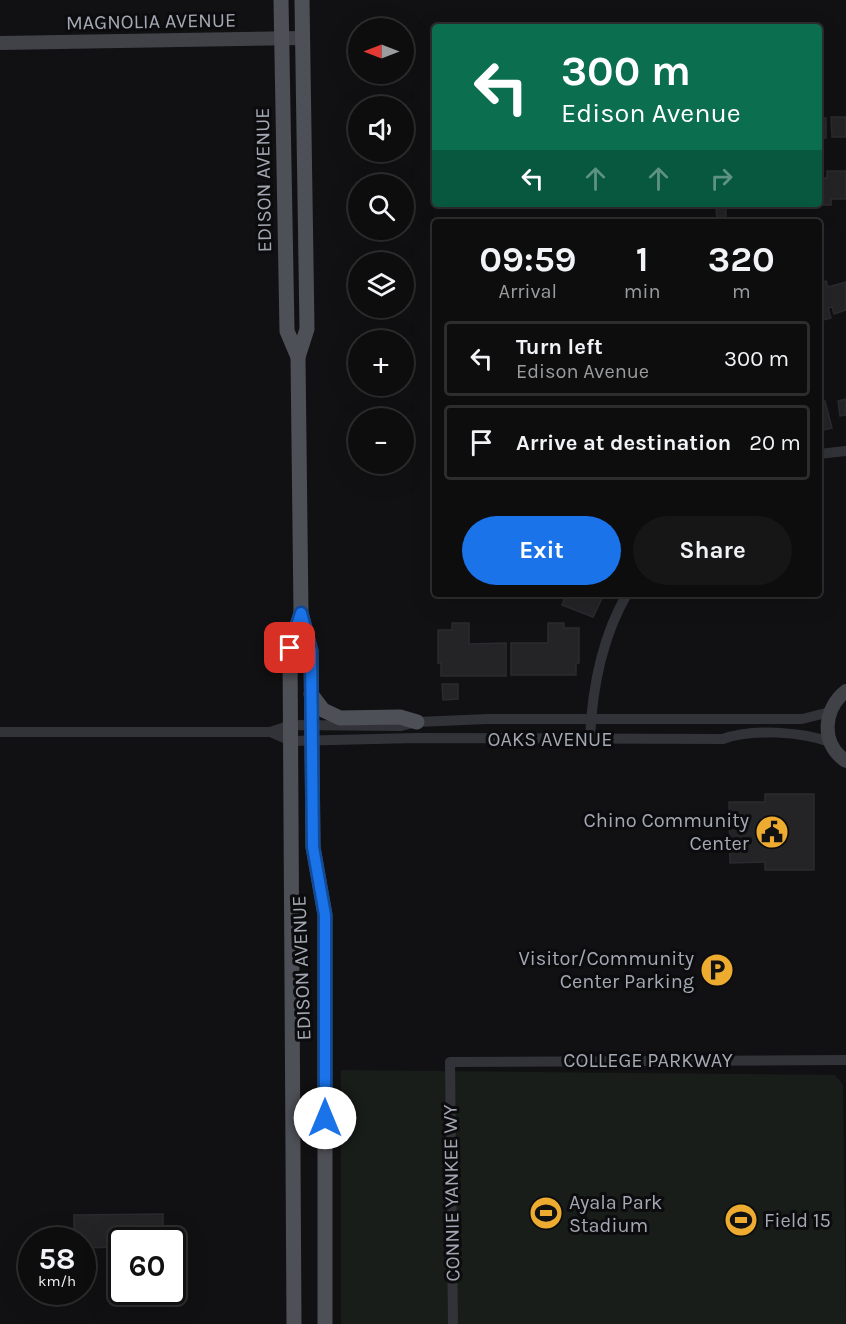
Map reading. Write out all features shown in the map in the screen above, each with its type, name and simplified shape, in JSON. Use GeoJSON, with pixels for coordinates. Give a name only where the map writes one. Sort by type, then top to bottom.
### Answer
{"type":"FeatureCollection","features":[{"type":"Feature","properties":{"kind":"main road","name":"EDISON AVENUE"},"geometry":{"type":"LineString","coordinates":[[281,0],[287,331],[298,357]]}},
{"type":"Feature","properties":{"kind":"main road","name":"EDISON AVENUE"},"geometry":{"type":"LineString","coordinates":[[302,0],[307,329],[298,357],[301,613],[311,651],[313,847],[325,915],[325,1324]]}},
{"type":"Feature","properties":{"kind":"main road","name":"EDISON AVENUE"},"geometry":{"type":"LineString","coordinates":[[294,1324],[290,648],[301,613]]}},
{"type":"Feature","properties":{"kind":"main road"},"geometry":{"type":"LineString","coordinates":[[311,694],[323,710],[340,718],[400,717],[417,722]]}},
{"type":"Feature","properties":{"kind":"street","name":"MAGNOLIA AVENUE"},"geometry":{"type":"LineString","coordinates":[[0,43],[302,38]]}},
{"type":"Feature","properties":{"kind":"street"},"geometry":{"type":"LineString","coordinates":[[822,454],[846,451]]}},
{"type":"Feature","properties":{"kind":"street"},"geometry":{"type":"LineString","coordinates":[[590,739],[592,700],[607,636],[626,597]]}},
{"type":"Feature","properties":{"kind":"street"},"geometry":{"type":"LineString","coordinates":[[846,691],[836,700],[830,711],[827,732],[830,742],[846,761]]}},
{"type":"Feature","properties":{"kind":"street","name":"OAKS AVENUE"},"geometry":{"type":"LineString","coordinates":[[291,733],[311,724],[401,726],[417,722],[591,718],[802,719],[830,711]]}},
{"type":"Feature","properties":{"kind":"street","name":"OAKS AVENUE"},"geometry":{"type":"LineString","coordinates":[[0,732],[270,732],[291,733],[311,741],[417,738],[723,739],[736,734],[804,734],[830,742]]}},
{"type":"Feature","properties":{"kind":"street","name":"COLLEGE PARKWAY"},"geometry":{"type":"LineString","coordinates":[[450,1062],[846,1060]]}},
{"type":"Feature","properties":{"kind":"street","name":"CONNIE YANKEE WY"},"geometry":{"type":"LineString","coordinates":[[450,1062],[453,1324]]}},
{"type":"Feature","properties":{"kind":"shaded area"},"geometry":{"type":"Polygon","coordinates":[[[341,1070],[835,1075],[843,1085],[846,1324],[341,1324],[341,1070]]]}},
{"type":"Feature","properties":{"kind":"building"},"geometry":{"type":"Polygon","coordinates":[[[831,117],[846,117],[846,137],[832,137],[831,117]]]}},
{"type":"Feature","properties":{"kind":"building"},"geometry":{"type":"Polygon","coordinates":[[[822,118],[826,118],[826,138],[822,138],[822,118]]]}},
{"type":"Feature","properties":{"kind":"building"},"geometry":{"type":"Polygon","coordinates":[[[822,170],[823,178],[827,178],[827,171],[846,171],[846,199],[831,199],[831,205],[822,205],[822,170]]]}},
{"type":"Feature","properties":{"kind":"building"},"geometry":{"type":"Polygon","coordinates":[[[716,208],[726,208],[726,219],[717,219],[716,208]]]}},
{"type":"Feature","properties":{"kind":"building"},"geometry":{"type":"Polygon","coordinates":[[[826,281],[828,287],[846,282],[846,310],[834,314],[832,307],[828,308],[831,318],[822,320],[822,282],[826,281]]]}},
{"type":"Feature","properties":{"kind":"building"},"geometry":{"type":"Polygon","coordinates":[[[846,399],[846,415],[840,416],[838,401],[846,399]]]}},
{"type":"Feature","properties":{"kind":"building"},"geometry":{"type":"Polygon","coordinates":[[[825,401],[832,428],[822,430],[822,402],[825,401]]]}},
{"type":"Feature","properties":{"kind":"building"},"geometry":{"type":"Polygon","coordinates":[[[565,597],[603,597],[593,617],[562,605],[565,597]]]}},
{"type":"Feature","properties":{"kind":"building"},"geometry":{"type":"Polygon","coordinates":[[[452,623],[469,623],[469,644],[506,643],[506,676],[441,676],[441,663],[438,663],[438,630],[452,630],[452,623]]]}},
{"type":"Feature","properties":{"kind":"building"},"geometry":{"type":"Polygon","coordinates":[[[548,623],[564,623],[564,628],[579,628],[579,663],[576,663],[576,675],[511,675],[511,643],[548,643],[548,623]]]}},
{"type":"Feature","properties":{"kind":"building"},"geometry":{"type":"Polygon","coordinates":[[[442,684],[458,684],[458,699],[443,700],[442,684]]]}},
{"type":"Feature","properties":{"kind":"building","name":"Chino Community Center"},"geometry":{"type":"Polygon","coordinates":[[[765,794],[814,794],[814,870],[765,870],[765,862],[730,863],[729,802],[765,802],[765,794]]]}},
{"type":"Feature","properties":{"kind":"building"},"geometry":{"type":"Polygon","coordinates":[[[163,1214],[163,1227],[108,1227],[108,1247],[96,1248],[96,1227],[74,1227],[74,1215],[163,1214]]]}},
{"type":"Feature","properties":{"kind":"place","name":"Chino Community Center"},"geometry":{"type":"Point","coordinates":[772,832]}},
{"type":"Feature","properties":{"kind":"place","name":"Visitor/Community Center Parking"},"geometry":{"type":"Point","coordinates":[717,970]}},
{"type":"Feature","properties":{"kind":"place","name":"Ayala Park Stadium"},"geometry":{"type":"Point","coordinates":[546,1213]}},
{"type":"Feature","properties":{"kind":"place","name":"Field 15"},"geometry":{"type":"Point","coordinates":[741,1220]}},
{"type":"Feature","properties":{"kind":"route"},"geometry":{"type":"LineString","coordinates":[[290,648],[301,613],[311,651],[313,847],[325,915],[325,1118]]}}]}
